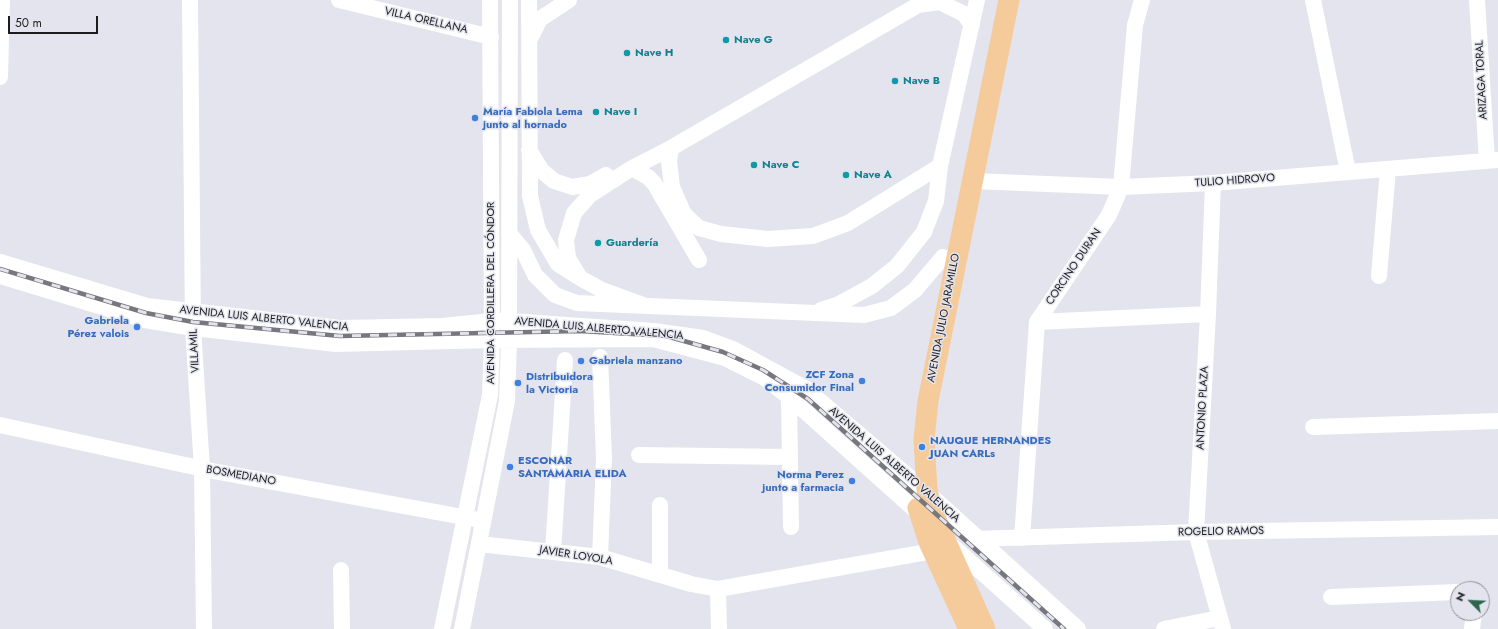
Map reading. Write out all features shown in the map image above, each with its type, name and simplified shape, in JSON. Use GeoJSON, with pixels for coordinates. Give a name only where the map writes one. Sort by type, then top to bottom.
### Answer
{"type":"FeatureCollection","features":[{"type":"Feature","properties":{"kind":"main road","name":"AVENIDA JULIO JARAMILLO"},"geometry":{"type":"LineString","coordinates":[[969,629],[939,546],[933,513],[921,487],[912,421],[917,384],[995,0]]}},
{"type":"Feature","properties":{"kind":"main road","name":"AVENIDA JULIO JARAMILLO"},"geometry":{"type":"LineString","coordinates":[[985,629],[920,514],[921,487],[928,401],[1009,0]]}},
{"type":"Feature","properties":{"kind":"street"},"geometry":{"type":"LineString","coordinates":[[0,77],[2,0]]}},
{"type":"Feature","properties":{"kind":"street","name":"VILLAMIL"},"geometry":{"type":"LineString","coordinates":[[190,0],[193,320],[202,469],[204,629]]}},
{"type":"Feature","properties":{"kind":"street","name":"AVENIDA CORDILLERA DEL CÓNDOR"},"geometry":{"type":"LineString","coordinates":[[442,629],[490,396],[492,321],[490,0]]}},
{"type":"Feature","properties":{"kind":"street","name":"AVENIDA CORDILLERA DEL CÓNDOR"},"geometry":{"type":"LineString","coordinates":[[462,629],[507,401],[510,341],[510,0]]}},
{"type":"Feature","properties":{"kind":"street"},"geometry":{"type":"LineString","coordinates":[[529,0],[530,196],[538,230],[558,264],[602,290],[646,306]]}},
{"type":"Feature","properties":{"kind":"street"},"geometry":{"type":"LineString","coordinates":[[529,42],[540,20],[569,0]]}},
{"type":"Feature","properties":{"kind":"street"},"geometry":{"type":"LineString","coordinates":[[529,150],[542,171],[554,181],[572,187],[590,184],[906,0]]}},
{"type":"Feature","properties":{"kind":"street"},"geometry":{"type":"LineString","coordinates":[[812,313],[836,305],[872,286],[897,266],[924,232],[936,201],[940,166],[977,0]]}},
{"type":"Feature","properties":{"kind":"street","name":"CORCINO DURAN"},"geometry":{"type":"LineString","coordinates":[[1037,322],[1110,215],[1122,187],[1134,25],[1142,0]]}},
{"type":"Feature","properties":{"kind":"street"},"geometry":{"type":"LineString","coordinates":[[1313,0],[1348,172]]}},
{"type":"Feature","properties":{"kind":"street","name":"ARIZAGA TORAL"},"geometry":{"type":"LineString","coordinates":[[1477,0],[1493,160]]}},
{"type":"Feature","properties":{"kind":"street","name":"VILLA ORELLANA"},"geometry":{"type":"LineString","coordinates":[[349,1],[490,37]]}},
{"type":"Feature","properties":{"kind":"street"},"geometry":{"type":"LineString","coordinates":[[580,278],[568,258],[566,240],[574,213],[590,195],[632,168],[671,148],[918,5],[940,2],[964,14],[972,25]]}},
{"type":"Feature","properties":{"kind":"street"},"geometry":{"type":"LineString","coordinates":[[671,148],[669,161],[672,187],[684,214],[699,228],[721,234],[768,239],[813,236],[848,223],[940,166]]}},
{"type":"Feature","properties":{"kind":"street","name":"TULIO HIDROVO"},"geometry":{"type":"LineString","coordinates":[[972,181],[1122,187],[1213,184],[1493,160]]}},
{"type":"Feature","properties":{"kind":"street"},"geometry":{"type":"LineString","coordinates":[[632,168],[648,177],[654,183],[699,260]]}},
{"type":"Feature","properties":{"kind":"street"},"geometry":{"type":"LineString","coordinates":[[1379,276],[1388,169]]}},
{"type":"Feature","properties":{"kind":"street","name":"ANTONIO PLAZA"},"geometry":{"type":"LineString","coordinates":[[1213,184],[1208,314],[1196,532],[1221,623]]}},
{"type":"Feature","properties":{"kind":"street"},"geometry":{"type":"LineString","coordinates":[[509,234],[523,250],[535,275],[555,295],[577,303],[864,315],[891,308],[914,290],[943,257]]}},
{"type":"Feature","properties":{"kind":"street","name":"AVENIDA LUIS ALBERTO VALENCIA"},"geometry":{"type":"LineString","coordinates":[[0,262],[193,320],[336,344],[492,340],[653,339],[725,358],[763,377],[789,397],[920,514]]}},
{"type":"Feature","properties":{"kind":"street","name":"AVENIDA LUIS ALBERTO VALENCIA"},"geometry":{"type":"LineString","coordinates":[[0,276],[145,320],[193,320],[340,328],[442,326],[492,321],[509,321],[654,331],[703,338],[733,349],[805,388],[921,487],[1078,629]]}},
{"type":"Feature","properties":{"kind":"street"},"geometry":{"type":"LineString","coordinates":[[1022,538],[1037,322],[1208,314]]}},
{"type":"Feature","properties":{"kind":"street"},"geometry":{"type":"LineString","coordinates":[[600,357],[604,458],[600,557]]}},
{"type":"Feature","properties":{"kind":"street"},"geometry":{"type":"LineString","coordinates":[[553,552],[566,360]]}},
{"type":"Feature","properties":{"kind":"street"},"geometry":{"type":"LineString","coordinates":[[789,397],[791,527]]}},
{"type":"Feature","properties":{"kind":"street"},"geometry":{"type":"LineString","coordinates":[[1312,427],[1498,421]]}},
{"type":"Feature","properties":{"kind":"street","name":"BOSMEDIANO"},"geometry":{"type":"LineString","coordinates":[[0,425],[202,469],[484,521]]}},
{"type":"Feature","properties":{"kind":"street"},"geometry":{"type":"LineString","coordinates":[[639,455],[790,457]]}},
{"type":"Feature","properties":{"kind":"street"},"geometry":{"type":"LineString","coordinates":[[660,505],[660,574]]}},
{"type":"Feature","properties":{"kind":"street","name":"ROGELIO RAMOS"},"geometry":{"type":"LineString","coordinates":[[718,589],[977,538],[1022,538],[1196,532],[1498,527]]}},
{"type":"Feature","properties":{"kind":"street","name":"JAVIER LOYOLA"},"geometry":{"type":"LineString","coordinates":[[479,544],[600,557],[691,584],[718,589]]}},
{"type":"Feature","properties":{"kind":"street"},"geometry":{"type":"LineString","coordinates":[[939,546],[1045,629]]}},
{"type":"Feature","properties":{"kind":"street"},"geometry":{"type":"LineString","coordinates":[[341,570],[342,629]]}},
{"type":"Feature","properties":{"kind":"street"},"geometry":{"type":"LineString","coordinates":[[718,589],[719,629]]}},
{"type":"Feature","properties":{"kind":"street"},"geometry":{"type":"LineString","coordinates":[[1331,597],[1450,592]]}},
{"type":"Feature","properties":{"kind":"street"},"geometry":{"type":"LineString","coordinates":[[1164,629],[1221,623]]}},
{"type":"Feature","properties":{"kind":"railway"},"geometry":{"type":"LineString","coordinates":[[0,269],[146,313],[193,322],[340,336],[580,331],[666,336],[723,352],[763,370],[808,399],[1064,629]]}},
{"type":"Feature","properties":{"kind":"place","name":"Nave G"},"geometry":{"type":"Point","coordinates":[726,40]}},
{"type":"Feature","properties":{"kind":"place","name":"Nave H"},"geometry":{"type":"Point","coordinates":[627,53]}},
{"type":"Feature","properties":{"kind":"place","name":"Nave B"},"geometry":{"type":"Point","coordinates":[895,81]}},
{"type":"Feature","properties":{"kind":"place","name":"Nave I"},"geometry":{"type":"Point","coordinates":[596,112]}},
{"type":"Feature","properties":{"kind":"place","name":"María Fabiola Lema junto al hornado"},"geometry":{"type":"Point","coordinates":[475,118]}},
{"type":"Feature","properties":{"kind":"place","name":"Nave C"},"geometry":{"type":"Point","coordinates":[754,165]}},
{"type":"Feature","properties":{"kind":"place","name":"Nave A"},"geometry":{"type":"Point","coordinates":[846,175]}},
{"type":"Feature","properties":{"kind":"place","name":"Guardería"},"geometry":{"type":"Point","coordinates":[598,243]}},
{"type":"Feature","properties":{"kind":"place","name":"Gabriela Pérez valois"},"geometry":{"type":"Point","coordinates":[137,327]}},
{"type":"Feature","properties":{"kind":"place","name":"Gabriela manzano"},"geometry":{"type":"Point","coordinates":[581,361]}},
{"type":"Feature","properties":{"kind":"place","name":"ZCF Zona Consumidor Final"},"geometry":{"type":"Point","coordinates":[862,381]}},
{"type":"Feature","properties":{"kind":"place","name":"Distribuidora la Victoria"},"geometry":{"type":"Point","coordinates":[518,383]}},
{"type":"Feature","properties":{"kind":"place","name":"NAUQUE HERNANDES JUAN CARLs"},"geometry":{"type":"Point","coordinates":[922,447]}},
{"type":"Feature","properties":{"kind":"place","name":"ESCONAR SANTAMARIA ELIDA"},"geometry":{"type":"Point","coordinates":[510,467]}},
{"type":"Feature","properties":{"kind":"place","name":"Norma Perez junto a farmacia"},"geometry":{"type":"Point","coordinates":[852,481]}}]}
